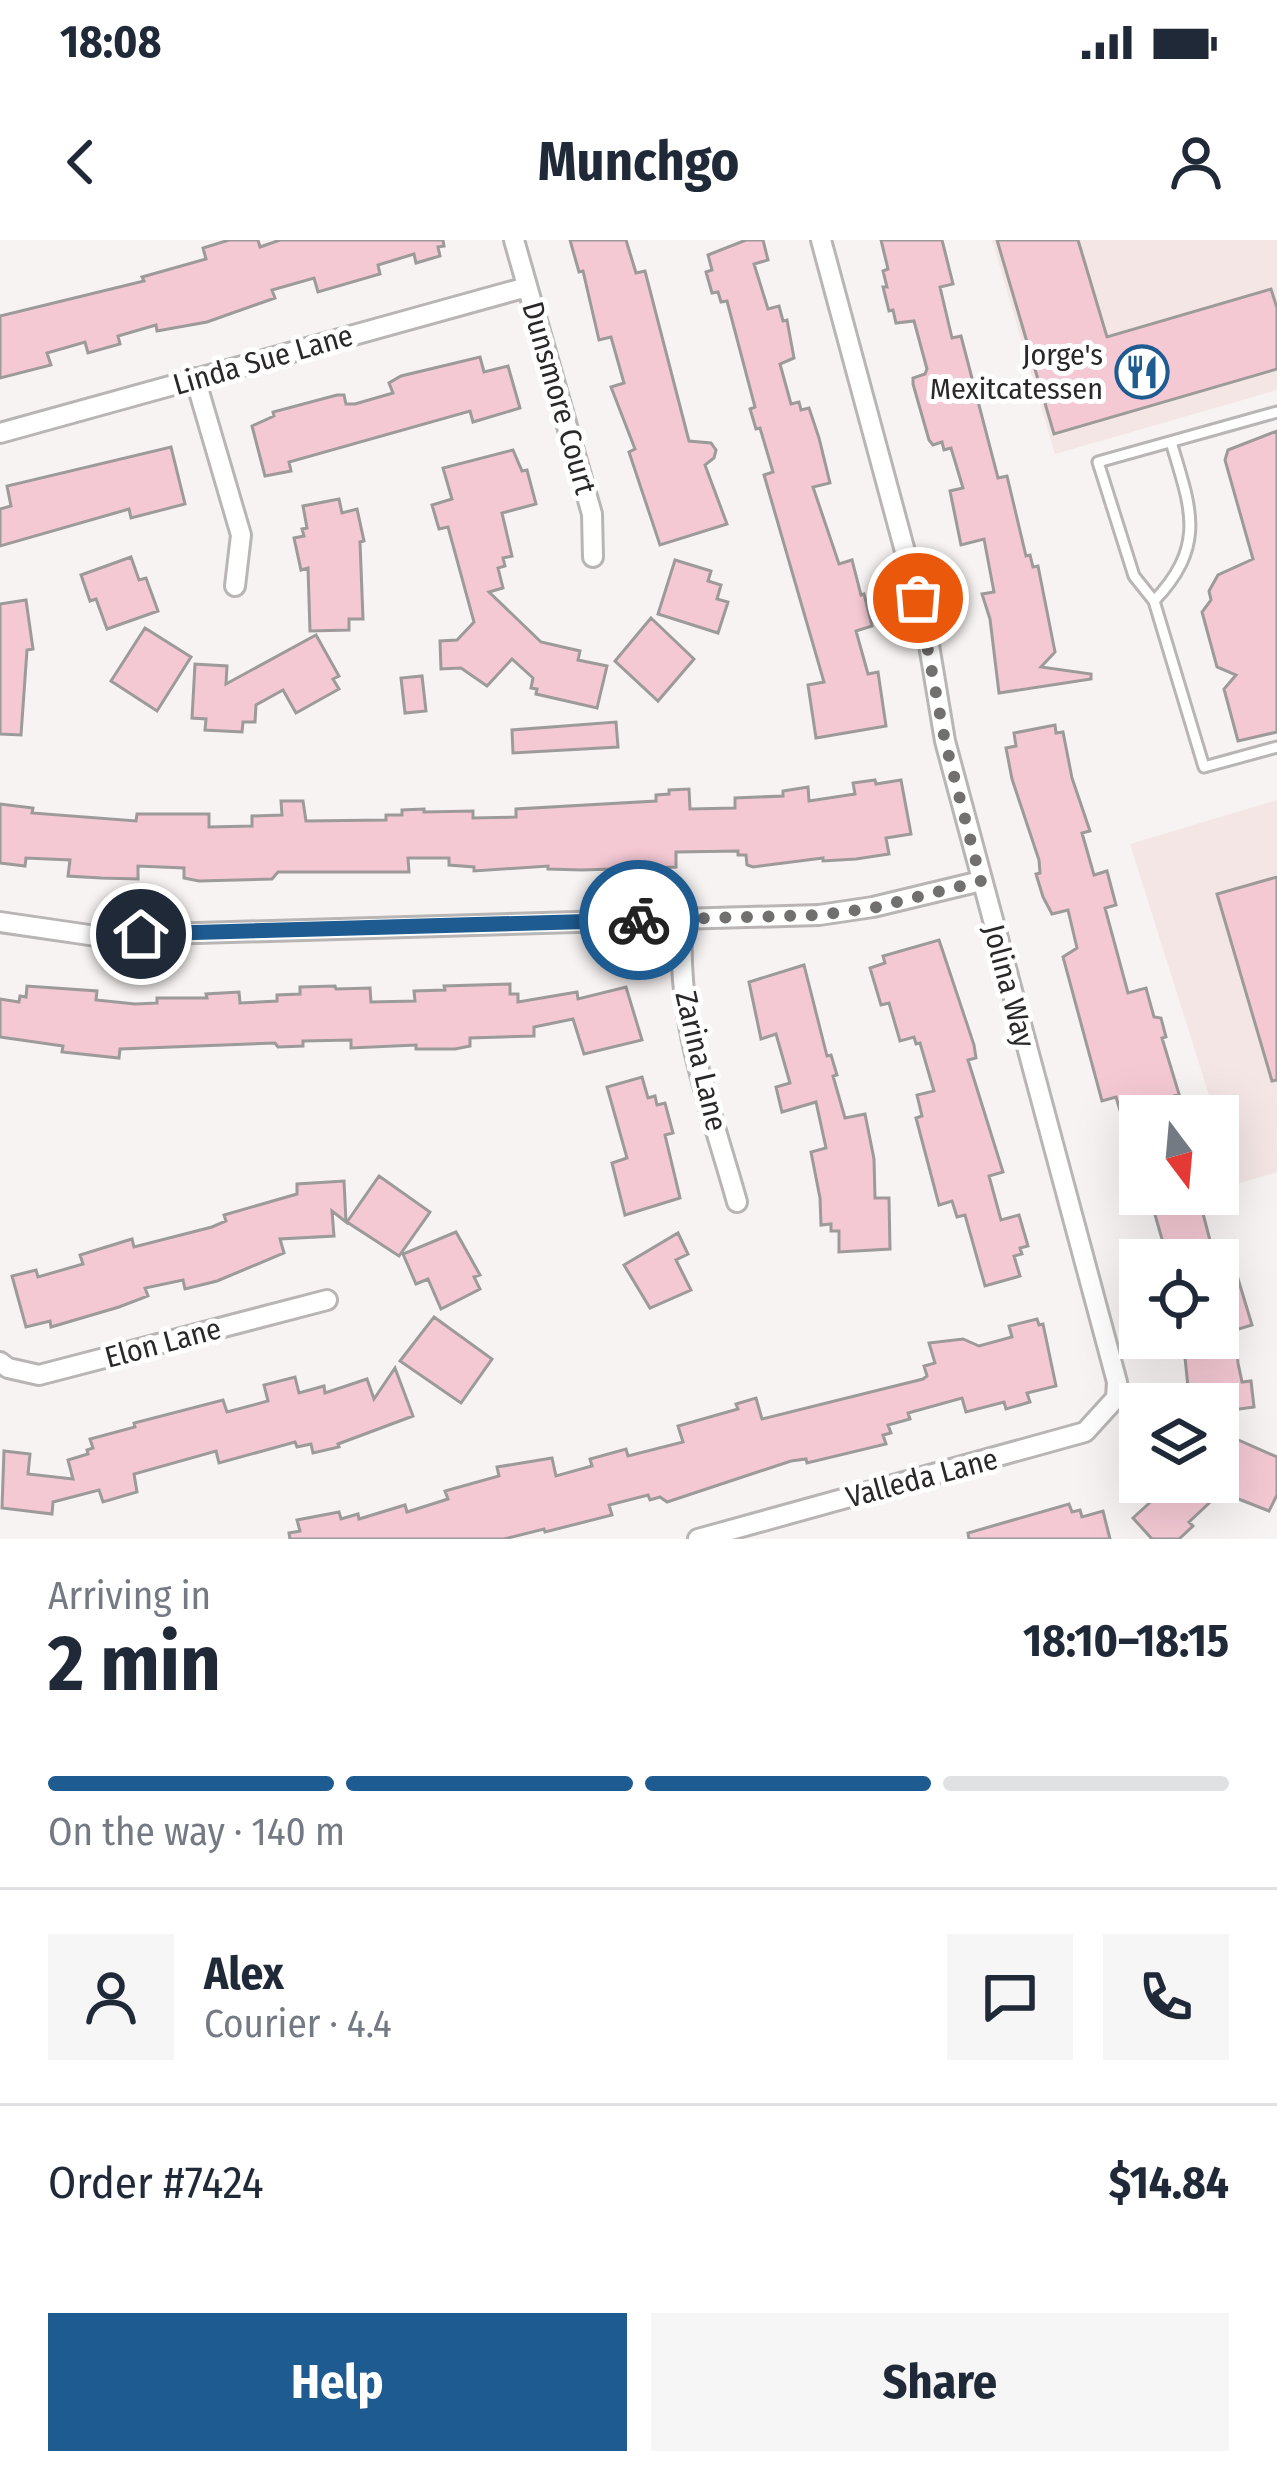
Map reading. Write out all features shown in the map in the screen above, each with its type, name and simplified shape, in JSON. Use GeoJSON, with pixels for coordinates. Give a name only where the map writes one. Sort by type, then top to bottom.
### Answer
{"type":"FeatureCollection","features":[{"type":"Feature","properties":{"kind":"street","name":"Dunsmore Court"},"geometry":{"type":"LineString","coordinates":[[514,240],[592,514],[593,557]]}},
{"type":"Feature","properties":{"kind":"street","name":"Jolina Way"},"geometry":{"type":"LineString","coordinates":[[821,240],[927,633],[945,741],[981,881],[1117,1382]]}},
{"type":"Feature","properties":{"kind":"street","name":"Linda Sue Lane"},"geometry":{"type":"LineString","coordinates":[[0,434],[527,286]]}},
{"type":"Feature","properties":{"kind":"street"},"geometry":{"type":"LineString","coordinates":[[195,378],[241,535],[235,586]]}},
{"type":"Feature","properties":{"kind":"street"},"geometry":{"type":"LineString","coordinates":[[0,922],[96,936],[819,915],[873,908],[981,881]]}},
{"type":"Feature","properties":{"kind":"street","name":"Zarina Lane"},"geometry":{"type":"LineString","coordinates":[[683,919],[679,962],[689,1034],[737,1202]]}},
{"type":"Feature","properties":{"kind":"street","name":"Elon Lane"},"geometry":{"type":"LineString","coordinates":[[0,1362],[39,1375],[327,1300]]}},
{"type":"Feature","properties":{"kind":"street","name":"Valleda Lane"},"geometry":{"type":"LineString","coordinates":[[698,1539],[1085,1432],[1116,1398],[1117,1382]]}},
{"type":"Feature","properties":{"kind":"lane"},"geometry":{"type":"LineString","coordinates":[[1277,412],[1098,462],[1134,577],[1154,601],[1204,767],[1277,747]]}},
{"type":"Feature","properties":{"kind":"lane"},"geometry":{"type":"LineString","coordinates":[[1154,601],[1178,576],[1192,539],[1190,508],[1172,442]]}},
{"type":"Feature","properties":{"kind":"shaded area"},"geometry":{"type":"Polygon","coordinates":[[[992,240],[1277,240],[1277,390],[1055,454],[992,240]]]}},
{"type":"Feature","properties":{"kind":"shaded area"},"geometry":{"type":"Polygon","coordinates":[[[1277,800],[1277,1172],[1239,1183],[1239,1095],[1209,1095],[1130,844],[1277,800]]]}},
{"type":"Feature","properties":{"kind":"building"},"geometry":{"type":"Polygon","coordinates":[[[229,240],[258,240],[260,247],[280,240],[443,240],[444,246],[438,247],[440,256],[416,263],[414,254],[378,265],[380,274],[318,292],[314,278],[272,290],[275,298],[207,322],[157,331],[156,325],[118,336],[120,344],[88,353],[85,342],[47,353],[51,365],[0,378],[0,316],[144,281],[142,277],[206,259],[203,248],[229,240]]]}},
{"type":"Feature","properties":{"kind":"building"},"geometry":{"type":"Polygon","coordinates":[[[570,240],[626,240],[636,273],[645,271],[689,441],[711,443],[716,450],[705,465],[727,524],[660,545],[629,452],[635,449],[611,387],[624,383],[611,337],[599,340],[583,271],[579,272],[570,240]]]}},
{"type":"Feature","properties":{"kind":"building"},"geometry":{"type":"Polygon","coordinates":[[[746,240],[763,240],[768,260],[754,264],[768,309],[779,306],[783,321],[787,320],[794,358],[780,364],[791,404],[799,402],[801,410],[809,408],[819,438],[830,483],[813,487],[839,564],[852,560],[864,594],[872,626],[856,631],[868,674],[878,672],[886,726],[816,738],[808,685],[824,682],[764,475],[773,472],[750,409],[755,407],[727,301],[721,302],[718,292],[712,293],[706,272],[712,270],[708,255],[746,240]]]}},
{"type":"Feature","properties":{"kind":"building"},"geometry":{"type":"Polygon","coordinates":[[[881,240],[942,240],[953,284],[940,287],[952,338],[961,336],[998,478],[1007,476],[1026,556],[1030,555],[1033,567],[1038,566],[1055,652],[1041,667],[1091,674],[1091,679],[999,693],[990,619],[982,594],[994,592],[984,539],[961,545],[950,491],[963,488],[951,448],[944,450],[942,442],[933,445],[929,440],[913,384],[913,378],[927,369],[914,321],[896,323],[893,310],[889,311],[883,287],[887,287],[883,271],[888,269],[881,240]]]}},
{"type":"Feature","properties":{"kind":"building"},"geometry":{"type":"Polygon","coordinates":[[[997,240],[1078,240],[1107,337],[1271,289],[1277,308],[1277,369],[1054,434],[997,240]]]}},
{"type":"Feature","properties":{"kind":"building"},"geometry":{"type":"Polygon","coordinates":[[[480,357],[484,372],[508,366],[520,408],[473,422],[470,411],[289,462],[291,471],[265,476],[252,426],[274,416],[273,412],[337,395],[344,395],[346,404],[355,404],[393,393],[389,383],[401,376],[480,357]]]}},
{"type":"Feature","properties":{"kind":"building"},"geometry":{"type":"Polygon","coordinates":[[[1277,431],[1277,732],[1238,741],[1224,689],[1236,675],[1217,667],[1202,612],[1218,575],[1253,559],[1225,460],[1228,450],[1277,431]]]}},
{"type":"Feature","properties":{"kind":"building"},"geometry":{"type":"Polygon","coordinates":[[[171,447],[185,504],[131,518],[129,509],[0,546],[0,509],[11,506],[7,486],[171,447]]]}},
{"type":"Feature","properties":{"kind":"building"},"geometry":{"type":"Polygon","coordinates":[[[513,450],[522,471],[527,470],[536,504],[502,513],[512,556],[503,558],[505,566],[498,568],[503,588],[489,592],[541,642],[580,651],[578,660],[607,666],[597,708],[536,694],[537,689],[531,688],[533,678],[512,659],[487,686],[461,668],[441,669],[440,641],[457,640],[474,622],[448,527],[439,529],[432,505],[452,499],[443,468],[513,450]]]}},
{"type":"Feature","properties":{"kind":"building"},"geometry":{"type":"Polygon","coordinates":[[[339,499],[342,513],[357,509],[364,541],[360,542],[363,619],[349,619],[349,630],[310,631],[308,568],[301,570],[294,538],[304,536],[302,529],[307,528],[303,506],[339,499]]]}},
{"type":"Feature","properties":{"kind":"building"},"geometry":{"type":"Polygon","coordinates":[[[131,557],[139,580],[146,578],[158,611],[107,629],[81,575],[131,557]]]}},
{"type":"Feature","properties":{"kind":"building"},"geometry":{"type":"Polygon","coordinates":[[[675,560],[711,571],[708,581],[721,585],[717,599],[728,602],[718,633],[658,614],[675,560]]]}},
{"type":"Feature","properties":{"kind":"building"},"geometry":{"type":"Polygon","coordinates":[[[26,600],[33,649],[27,650],[21,735],[0,734],[0,604],[26,600]]]}},
{"type":"Feature","properties":{"kind":"building"},"geometry":{"type":"Polygon","coordinates":[[[651,618],[694,659],[658,701],[615,661],[651,618]]]}},
{"type":"Feature","properties":{"kind":"building"},"geometry":{"type":"Polygon","coordinates":[[[145,628],[191,657],[157,711],[111,681],[145,628]]]}},
{"type":"Feature","properties":{"kind":"building"},"geometry":{"type":"Polygon","coordinates":[[[316,635],[339,676],[333,679],[339,689],[296,713],[283,690],[256,705],[255,722],[243,722],[242,732],[205,730],[206,719],[192,718],[195,664],[227,666],[226,684],[316,635]]]}},
{"type":"Feature","properties":{"kind":"building"},"geometry":{"type":"Polygon","coordinates":[[[422,676],[426,711],[405,713],[401,678],[422,676]]]}},
{"type":"Feature","properties":{"kind":"building"},"geometry":{"type":"Polygon","coordinates":[[[616,722],[618,747],[513,753],[512,730],[616,722]]]}},
{"type":"Feature","properties":{"kind":"building"},"geometry":{"type":"Polygon","coordinates":[[[1055,725],[1056,733],[1063,732],[1090,831],[1082,833],[1094,875],[1107,871],[1116,905],[1105,908],[1128,993],[1146,988],[1154,1017],[1161,1018],[1166,1037],[1162,1038],[1179,1094],[1119,1095],[1119,1107],[1116,1097],[1102,1101],[1063,957],[1077,948],[1068,910],[1052,914],[1043,897],[1036,874],[1040,873],[1039,860],[1012,779],[1006,748],[1016,746],[1014,733],[1055,725]]]}},
{"type":"Feature","properties":{"kind":"building"},"geometry":{"type":"Polygon","coordinates":[[[875,780],[876,784],[901,780],[911,834],[886,838],[889,854],[856,859],[753,867],[738,851],[676,852],[676,867],[474,871],[474,867],[449,865],[449,858],[408,858],[409,872],[278,872],[272,879],[199,881],[184,878],[184,868],[138,866],[138,879],[101,878],[68,876],[70,860],[26,858],[25,866],[0,863],[0,804],[33,808],[32,813],[136,821],[137,814],[209,814],[209,827],[252,826],[252,816],[282,815],[281,801],[303,801],[306,821],[386,820],[386,815],[402,815],[402,810],[424,809],[473,811],[473,818],[516,817],[516,809],[656,801],[656,795],[669,794],[669,790],[689,789],[690,809],[735,808],[735,798],[783,796],[783,791],[808,787],[809,801],[855,794],[853,783],[875,780]]]}},
{"type":"Feature","properties":{"kind":"building"},"geometry":{"type":"Polygon","coordinates":[[[1277,877],[1277,1080],[1272,1081],[1217,894],[1277,877]]]}},
{"type":"Feature","properties":{"kind":"building"},"geometry":{"type":"Polygon","coordinates":[[[939,940],[974,1045],[976,1058],[968,1060],[1003,1172],[989,1176],[1001,1220],[1019,1215],[1028,1246],[1014,1256],[1020,1276],[985,1286],[965,1215],[957,1217],[952,1201],[939,1205],[916,1118],[922,1116],[917,1095],[934,1091],[920,1043],[914,1037],[900,1041],[889,1003],[881,1005],[870,968],[885,963],[883,956],[939,940]]]}},
{"type":"Feature","properties":{"kind":"building"},"geometry":{"type":"Polygon","coordinates":[[[804,965],[845,1118],[865,1114],[874,1159],[875,1198],[889,1198],[890,1249],[839,1252],[839,1231],[831,1231],[831,1224],[821,1225],[811,1152],[826,1148],[816,1102],[782,1112],[776,1087],[790,1083],[776,1034],[761,1039],[749,982],[804,965]]]}},
{"type":"Feature","properties":{"kind":"building"},"geometry":{"type":"Polygon","coordinates":[[[510,984],[510,994],[518,994],[518,1002],[577,992],[578,999],[626,987],[642,1040],[584,1054],[573,1019],[534,1027],[534,1036],[470,1038],[470,1046],[455,1049],[416,1049],[416,1045],[351,1048],[351,1040],[303,1041],[303,1046],[120,1049],[119,1058],[62,1052],[63,1046],[0,1037],[0,999],[19,1002],[20,996],[26,997],[27,986],[97,991],[96,1000],[135,1004],[239,992],[240,1003],[277,1001],[277,995],[300,994],[300,987],[335,986],[370,988],[371,1002],[415,1001],[414,991],[510,984]]]}},
{"type":"Feature","properties":{"kind":"building"},"geometry":{"type":"Polygon","coordinates":[[[642,1077],[648,1098],[655,1096],[657,1105],[665,1103],[673,1133],[665,1135],[680,1198],[625,1215],[612,1163],[627,1158],[607,1087],[642,1077]]]}},
{"type":"Feature","properties":{"kind":"building"},"geometry":{"type":"Polygon","coordinates":[[[379,1176],[430,1212],[399,1256],[347,1222],[379,1176]]]}},
{"type":"Feature","properties":{"kind":"building"},"geometry":{"type":"Polygon","coordinates":[[[344,1181],[346,1222],[332,1211],[334,1236],[280,1239],[284,1253],[217,1281],[185,1289],[183,1280],[145,1288],[148,1296],[119,1307],[51,1327],[50,1321],[26,1327],[12,1276],[36,1270],[38,1277],[83,1264],[80,1255],[132,1239],[134,1247],[212,1227],[226,1221],[224,1215],[297,1194],[297,1184],[344,1181]]]}},
{"type":"Feature","properties":{"kind":"building"},"geometry":{"type":"Polygon","coordinates":[[[1155,1215],[1203,1215],[1210,1239],[1162,1239],[1155,1215]]]}},
{"type":"Feature","properties":{"kind":"building"},"geometry":{"type":"Polygon","coordinates":[[[456,1232],[480,1275],[474,1277],[480,1289],[441,1309],[428,1279],[416,1284],[403,1254],[456,1232]]]}},
{"type":"Feature","properties":{"kind":"building"},"geometry":{"type":"Polygon","coordinates":[[[678,1233],[688,1254],[676,1260],[691,1290],[650,1308],[624,1265],[678,1233]]]}},
{"type":"Feature","properties":{"kind":"building"},"geometry":{"type":"Polygon","coordinates":[[[1239,1282],[1252,1325],[1239,1329],[1239,1282]]]}},
{"type":"Feature","properties":{"kind":"building"},"geometry":{"type":"Polygon","coordinates":[[[434,1317],[492,1359],[461,1403],[400,1361],[434,1317]]]}},
{"type":"Feature","properties":{"kind":"building"},"geometry":{"type":"Polygon","coordinates":[[[1037,1319],[1043,1324],[1056,1386],[1027,1393],[1030,1402],[1006,1409],[1004,1402],[966,1412],[962,1398],[908,1413],[910,1419],[888,1425],[891,1433],[883,1435],[886,1444],[807,1463],[806,1459],[791,1461],[667,1502],[660,1497],[650,1500],[648,1495],[609,1505],[612,1515],[545,1532],[504,1539],[290,1539],[289,1533],[300,1531],[297,1520],[339,1512],[341,1519],[358,1514],[359,1519],[405,1505],[407,1512],[448,1499],[445,1491],[499,1476],[497,1467],[552,1458],[556,1476],[592,1466],[590,1459],[626,1449],[628,1456],[683,1442],[678,1426],[738,1409],[736,1404],[756,1398],[762,1419],[923,1379],[927,1376],[924,1366],[935,1363],[929,1343],[963,1339],[979,1346],[1012,1337],[1009,1326],[1037,1319]]]}},
{"type":"Feature","properties":{"kind":"building"},"geometry":{"type":"Polygon","coordinates":[[[1185,1359],[1238,1359],[1242,1382],[1251,1381],[1254,1407],[1239,1409],[1239,1383],[1188,1383],[1185,1359]]]}},
{"type":"Feature","properties":{"kind":"building"},"geometry":{"type":"Polygon","coordinates":[[[395,1368],[413,1416],[339,1447],[313,1453],[311,1444],[297,1447],[295,1442],[219,1463],[216,1451],[134,1474],[137,1492],[103,1502],[99,1490],[53,1502],[52,1514],[2,1508],[4,1451],[30,1454],[28,1474],[73,1479],[68,1460],[88,1454],[93,1448],[90,1439],[135,1427],[134,1423],[223,1400],[227,1412],[268,1401],[264,1385],[295,1377],[299,1393],[324,1386],[325,1393],[367,1379],[374,1399],[395,1368]]]}},
{"type":"Feature","properties":{"kind":"building"},"geometry":{"type":"Polygon","coordinates":[[[1239,1440],[1277,1457],[1277,1495],[1269,1511],[1239,1499],[1239,1440]]]}},
{"type":"Feature","properties":{"kind":"building"},"geometry":{"type":"Polygon","coordinates":[[[1149,1503],[1209,1503],[1179,1539],[1152,1539],[1133,1518],[1149,1503]]]}},
{"type":"Feature","properties":{"kind":"building"},"geometry":{"type":"Polygon","coordinates":[[[1069,1504],[1082,1517],[1103,1511],[1110,1539],[969,1539],[968,1533],[1069,1504]]]}},
{"type":"Feature","properties":{"kind":"way so far"},"geometry":{"type":"LineString","coordinates":[[639,920],[819,915],[873,908],[981,881],[945,741],[918,598]]}},
{"type":"Feature","properties":{"kind":"place","name":"Jorge's Mexitcatessen"},"geometry":{"type":"Point","coordinates":[1142,372]}},
{"type":"Feature","properties":{"kind":"route"},"geometry":{"type":"LineString","coordinates":[[141,934],[639,920]]}}]}
